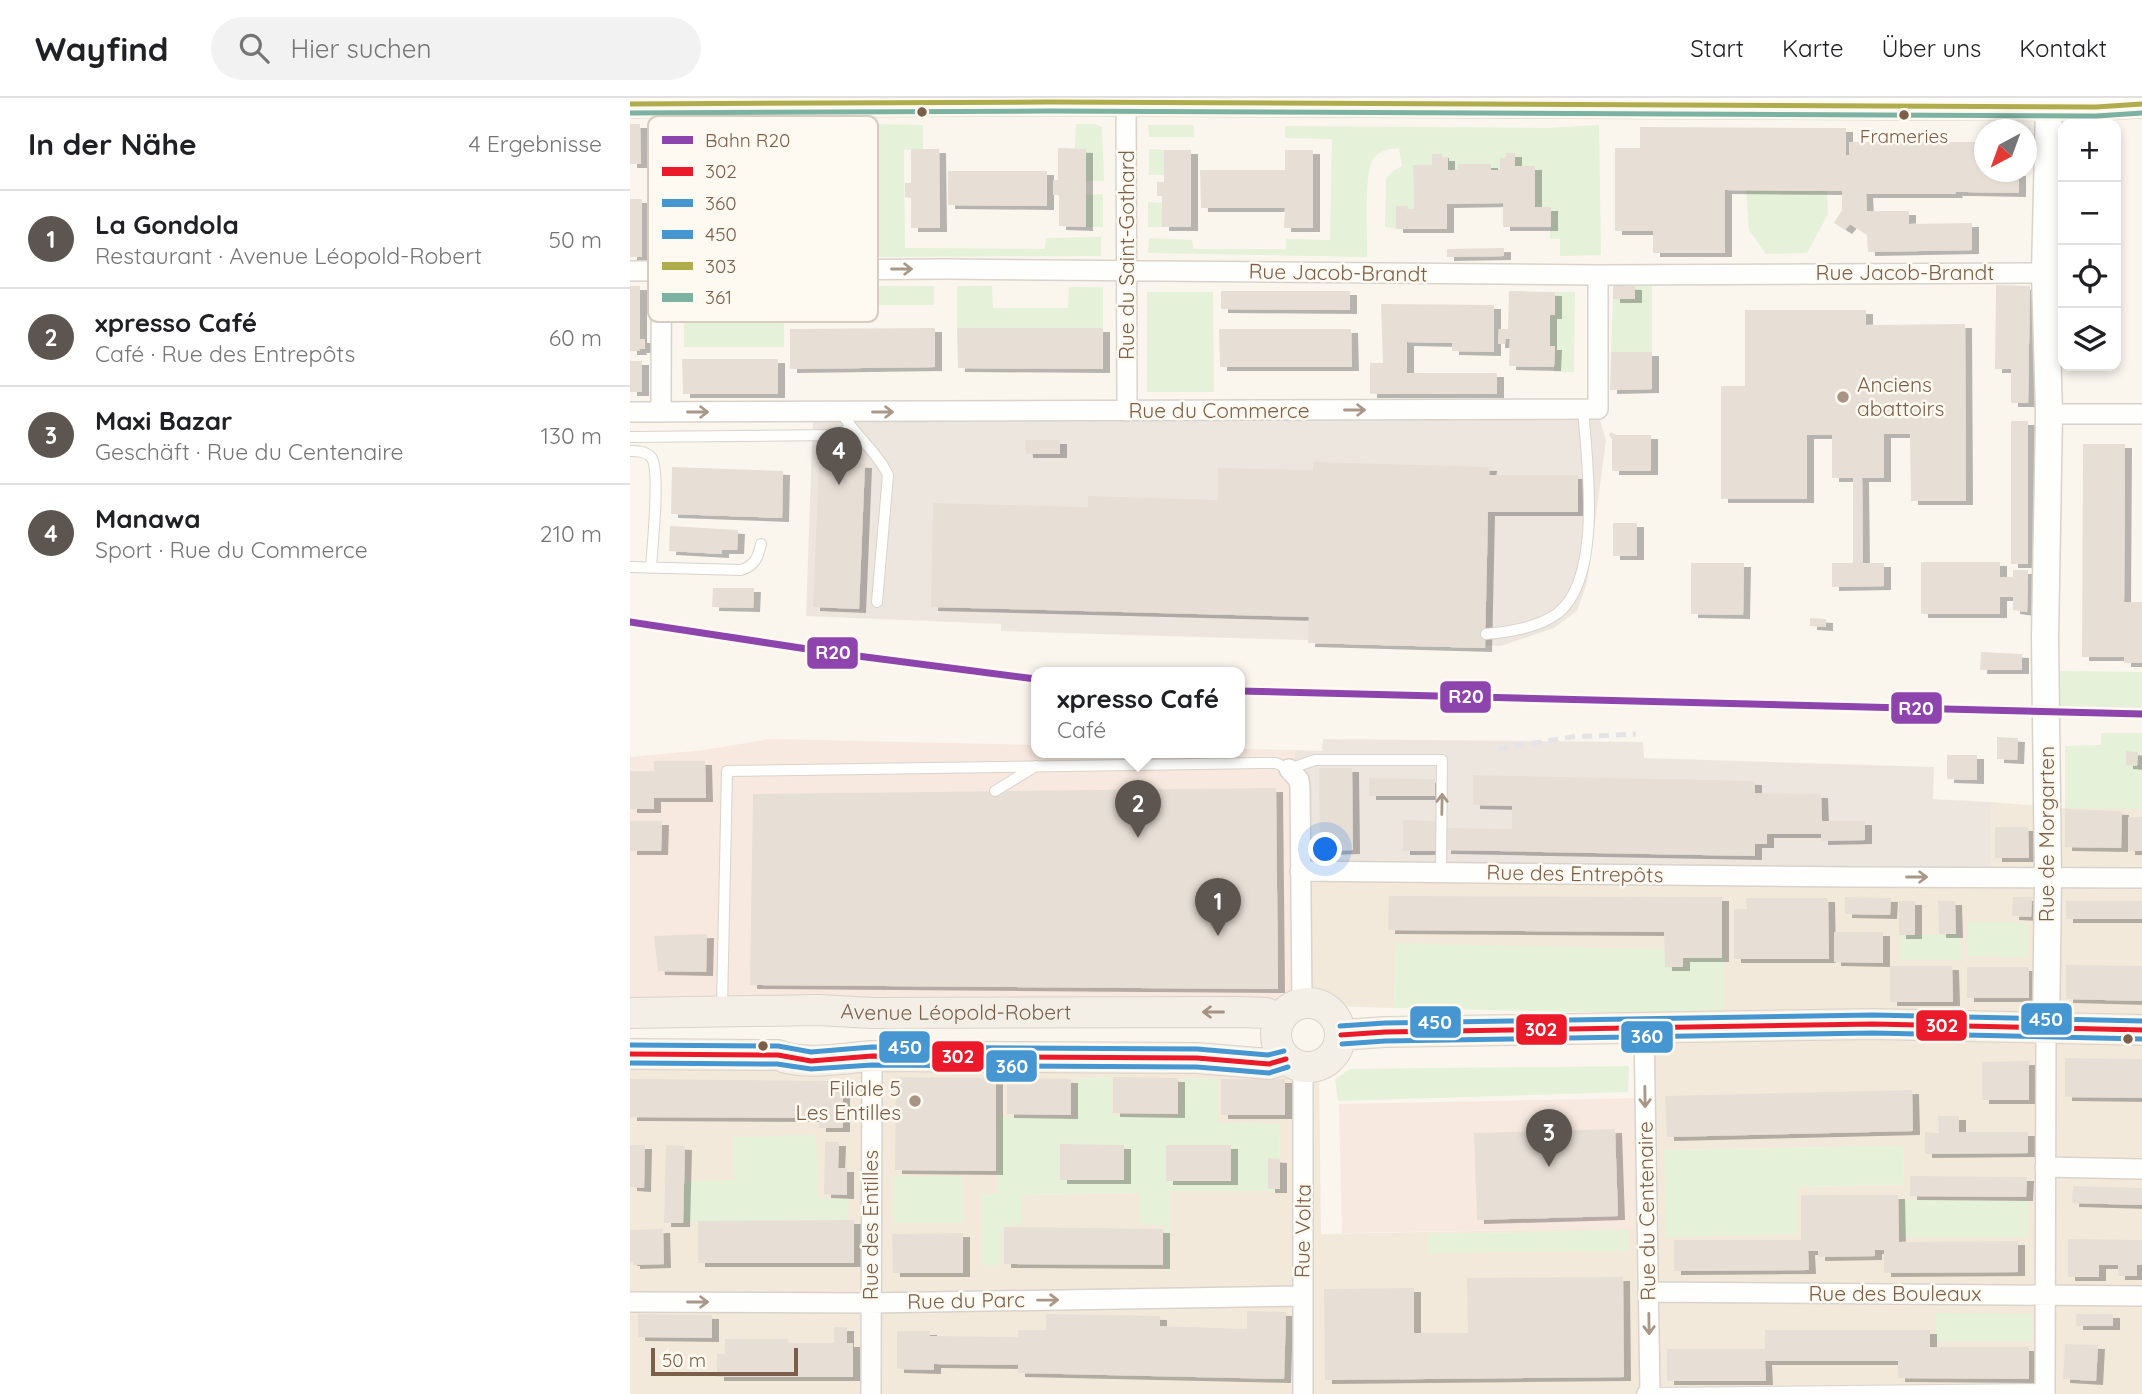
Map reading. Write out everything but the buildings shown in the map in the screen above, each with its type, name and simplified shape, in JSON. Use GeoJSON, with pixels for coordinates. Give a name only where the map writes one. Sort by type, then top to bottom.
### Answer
{"type":"FeatureCollection","features":[{"type":"Feature","properties":{"kind":"main road"},"geometry":{"type":"LineString","coordinates":[[630,104],[1126,100],[2096,107],[2142,104]]}},
{"type":"Feature","properties":{"kind":"main road","name":"Rue de Morgarten"},"geometry":{"type":"LineString","coordinates":[[2046,1027],[2048,878],[2045,638],[2049,414],[2045,272],[2049,106]]}},
{"type":"Feature","properties":{"kind":"main road"},"geometry":{"type":"LineString","coordinates":[[630,1055],[778,1055],[789,1059],[818,1060],[872,1056],[1196,1058],[1269,1064],[1294,1063],[1311,1068],[1326,1062],[1337,1051],[1341,1035],[1340,1027],[1332,1013],[1318,1004],[1291,1011],[1276,1035],[1277,1044],[1294,1063]]}},
{"type":"Feature","properties":{"kind":"main road","name":"Avenue Léopold-Robert"},"geometry":{"type":"LineString","coordinates":[[630,1013],[818,1010],[872,1013],[1291,1011]]}},
{"type":"Feature","properties":{"kind":"main road"},"geometry":{"type":"LineString","coordinates":[[872,1013],[872,1056]]}},
{"type":"Feature","properties":{"kind":"main road"},"geometry":{"type":"LineString","coordinates":[[1341,1035],[1873,1024],[2142,1030]]}},
{"type":"Feature","properties":{"kind":"street","name":"Rue du Saint-Gothard"},"geometry":{"type":"LineString","coordinates":[[1126,100],[1127,411]]}},
{"type":"Feature","properties":{"kind":"street"},"geometry":{"type":"LineString","coordinates":[[662,105],[662,116]]}},
{"type":"Feature","properties":{"kind":"street","name":"Rue Jacob-Brandt"},"geometry":{"type":"LineString","coordinates":[[878,269],[1598,275],[2045,272]]}},
{"type":"Feature","properties":{"kind":"street","name":"Rue Jacob-Brandt"},"geometry":{"type":"LineString","coordinates":[[630,271],[648,271]]}},
{"type":"Feature","properties":{"kind":"street"},"geometry":{"type":"LineString","coordinates":[[1591,409],[1598,275]]}},
{"type":"Feature","properties":{"kind":"street"},"geometry":{"type":"LineString","coordinates":[[662,322],[662,412]]}},
{"type":"Feature","properties":{"kind":"street","name":"Rue du Commerce"},"geometry":{"type":"LineString","coordinates":[[630,412],[846,420],[1127,411],[1591,409]]}},
{"type":"Feature","properties":{"kind":"street"},"geometry":{"type":"LineString","coordinates":[[2049,414],[2142,414]]}},
{"type":"Feature","properties":{"kind":"street"},"geometry":{"type":"LineString","coordinates":[[1289,769],[1296,775],[1300,788],[1300,871],[1291,1011]]}},
{"type":"Feature","properties":{"kind":"street","name":"Rue des Entrepôts"},"geometry":{"type":"LineString","coordinates":[[1300,871],[2142,877]]}},
{"type":"Feature","properties":{"kind":"street","name":"Rue de Morgarten"},"geometry":{"type":"LineString","coordinates":[[2045,1391],[2046,1027]]}},
{"type":"Feature","properties":{"kind":"street","name":"Rue du Centenaire"},"geometry":{"type":"LineString","coordinates":[[1644,1029],[1648,1394]]}},
{"type":"Feature","properties":{"kind":"street","name":"Rue des Entilles"},"geometry":{"type":"LineString","coordinates":[[871,1394],[872,1056]]}},
{"type":"Feature","properties":{"kind":"street","name":"Rue Volta"},"geometry":{"type":"LineString","coordinates":[[1294,1063],[1303,1296],[1303,1394]]}},
{"type":"Feature","properties":{"kind":"street"},"geometry":{"type":"LineString","coordinates":[[2045,1167],[2142,1170]]}},
{"type":"Feature","properties":{"kind":"street","name":"Rue des Bouleaux"},"geometry":{"type":"LineString","coordinates":[[1648,1292],[2142,1296]]}},
{"type":"Feature","properties":{"kind":"street","name":"Rue du Parc"},"geometry":{"type":"LineString","coordinates":[[630,1302],[870,1303],[1303,1296]]}},
{"type":"Feature","properties":{"kind":"lane"},"geometry":{"type":"LineString","coordinates":[[1486,634],[1524,628],[1547,619],[1559,612],[1577,587],[1587,546],[1590,512],[1591,409]]}},
{"type":"Feature","properties":{"kind":"lane"},"geometry":{"type":"LineString","coordinates":[[630,437],[836,435],[846,420],[879,459],[888,475],[877,602]]}},
{"type":"Feature","properties":{"kind":"lane"},"geometry":{"type":"LineString","coordinates":[[630,451],[650,455],[656,472],[651,568]]}},
{"type":"Feature","properties":{"kind":"lane"},"geometry":{"type":"LineString","coordinates":[[630,567],[741,570],[749,568],[755,562],[761,544]]}},
{"type":"Feature","properties":{"kind":"lane"},"geometry":{"type":"LineString","coordinates":[[722,1013],[727,771],[1262,763],[1276,763],[1289,769],[1315,760],[1442,760],[1441,873]]}},
{"type":"Feature","properties":{"kind":"lane"},"geometry":{"type":"LineString","coordinates":[[995,791],[1036,765]]}},
{"type":"Feature","properties":{"kind":"lane"},"geometry":{"type":"LineString","coordinates":[[1648,1394],[2045,1391]]}},
{"type":"Feature","properties":{"kind":"shaded area"},"geometry":{"type":"Polygon","coordinates":[[[1598,414],[1606,440],[1587,583],[1577,611],[1554,628],[1501,646],[1001,631],[1001,624],[806,616],[813,418],[1345,420],[1598,414]]]}},
{"type":"Feature","properties":{"kind":"shaded area"},"geometry":{"type":"Polygon","coordinates":[[[770,739],[1031,745],[1031,758],[1245,758],[1245,749],[1295,750],[1297,1005],[630,1001],[630,757],[704,750],[770,739]]]}},
{"type":"Feature","properties":{"kind":"shaded area"},"geometry":{"type":"Polygon","coordinates":[[[1323,739],[1643,742],[1644,758],[1934,767],[1933,799],[1991,802],[1991,869],[1296,864],[1295,750],[1322,751],[1323,739]]]}},
{"type":"Feature","properties":{"kind":"shaded area"},"geometry":{"type":"Polygon","coordinates":[[[2142,748],[2142,1394],[630,1394],[630,1063],[1319,1062],[1321,1234],[1633,1228],[1635,1039],[1718,1038],[1396,944],[1394,1008],[1297,1005],[1296,864],[1991,868],[1991,802],[2064,808],[2142,748]],[[1111,1077],[1075,1079],[1075,1118],[998,1117],[997,1194],[981,1195],[1001,1226],[1021,1195],[1140,1193],[1165,1225],[1165,1273],[1170,1273],[1170,1191],[1279,1191],[1280,1124],[1216,1123],[1217,1079],[1181,1078],[1180,1116],[1111,1115],[1111,1077]],[[1903,1146],[1665,1150],[1798,1234],[1797,1187],[1904,1185],[1903,1146]],[[1902,1200],[1902,1237],[2027,1236],[2026,1201],[1902,1200]],[[1627,1230],[1428,1234],[1428,1252],[1628,1251],[1627,1230]],[[1936,1314],[1936,1341],[2031,1341],[2031,1314],[1936,1314]]]}},
{"type":"Feature","properties":{"kind":"shaded area"},"geometry":{"type":"Polygon","coordinates":[[[1635,1098],[1634,1228],[1342,1233],[1339,1104],[1635,1098]]]}},
{"type":"Feature","properties":{"kind":"green space"},"geometry":{"type":"Polygon","coordinates":[[[878,124],[923,125],[923,149],[904,150],[905,248],[1045,249],[1046,238],[1101,237],[1101,256],[878,257],[878,124]]]}},
{"type":"Feature","properties":{"kind":"green space"},"geometry":{"type":"Polygon","coordinates":[[[1076,124],[1095,124],[1102,127],[1104,181],[1086,181],[1086,149],[1075,148],[1076,124]]]}},
{"type":"Feature","properties":{"kind":"green space"},"geometry":{"type":"Polygon","coordinates":[[[1148,125],[1194,125],[1194,137],[1149,137],[1148,125]]]}},
{"type":"Feature","properties":{"kind":"green space"},"geometry":{"type":"Polygon","coordinates":[[[1599,125],[1601,255],[1560,256],[1560,239],[1550,239],[1551,208],[1535,207],[1515,166],[1515,153],[1506,158],[1500,170],[1491,170],[1491,164],[1458,164],[1458,170],[1448,170],[1448,157],[1432,154],[1432,165],[1413,165],[1414,209],[1407,209],[1407,206],[1396,229],[1385,227],[1386,178],[1402,166],[1399,148],[1379,153],[1371,165],[1367,189],[1367,257],[1148,253],[1149,238],[1192,240],[1193,249],[1286,249],[1286,239],[1330,240],[1332,139],[1285,138],[1285,126],[1546,128],[1599,125]]]}},
{"type":"Feature","properties":{"kind":"green space"},"geometry":{"type":"Polygon","coordinates":[[[1149,149],[1164,150],[1164,175],[1149,175],[1149,149]]]}},
{"type":"Feature","properties":{"kind":"green space"},"geometry":{"type":"Polygon","coordinates":[[[1746,190],[1827,191],[1828,214],[1807,253],[1766,254],[1749,230],[1746,190]]]}},
{"type":"Feature","properties":{"kind":"green space"},"geometry":{"type":"Polygon","coordinates":[[[1103,194],[1103,227],[1086,227],[1086,195],[1103,194]]]}},
{"type":"Feature","properties":{"kind":"green space"},"geometry":{"type":"Polygon","coordinates":[[[1148,202],[1162,203],[1162,227],[1148,227],[1148,202]]]}},
{"type":"Feature","properties":{"kind":"green space"},"geometry":{"type":"Polygon","coordinates":[[[878,286],[934,286],[934,305],[878,305],[878,286]]]}},
{"type":"Feature","properties":{"kind":"green space"},"geometry":{"type":"Polygon","coordinates":[[[957,286],[992,286],[993,308],[1068,308],[1069,287],[1103,287],[1103,328],[957,328],[957,286]]]}},
{"type":"Feature","properties":{"kind":"green space"},"geometry":{"type":"Polygon","coordinates":[[[1635,286],[1652,286],[1652,352],[1611,352],[1613,299],[1635,299],[1635,286]]]}},
{"type":"Feature","properties":{"kind":"green space"},"geometry":{"type":"Polygon","coordinates":[[[1147,292],[1213,292],[1214,392],[1147,392],[1147,292]]]}},
{"type":"Feature","properties":{"kind":"green space"},"geometry":{"type":"Polygon","coordinates":[[[1555,292],[1575,292],[1574,372],[1554,372],[1555,346],[1550,346],[1550,315],[1555,315],[1555,292]]]}},
{"type":"Feature","properties":{"kind":"green space"},"geometry":{"type":"Polygon","coordinates":[[[684,322],[784,322],[784,347],[684,347],[684,322]]]}},
{"type":"Feature","properties":{"kind":"green space"},"geometry":{"type":"Polygon","coordinates":[[[2142,672],[2142,708],[2051,706],[2051,673],[2142,672]]]}},
{"type":"Feature","properties":{"kind":"green space"},"geometry":{"type":"Polygon","coordinates":[[[2101,733],[2142,733],[2142,809],[2065,808],[2065,746],[2101,745],[2101,733]]]}},
{"type":"Feature","properties":{"kind":"green space"},"geometry":{"type":"Polygon","coordinates":[[[1968,922],[2028,923],[2028,957],[1968,956],[1968,922]]]}},
{"type":"Feature","properties":{"kind":"green space"},"geometry":{"type":"Polygon","coordinates":[[[1956,934],[1960,939],[1962,960],[1899,960],[1899,935],[1956,934]]]}},
{"type":"Feature","properties":{"kind":"green space"},"geometry":{"type":"Polygon","coordinates":[[[1396,943],[1724,951],[1723,1015],[1394,1008],[1396,943]]]}},
{"type":"Feature","properties":{"kind":"green space"},"geometry":{"type":"Polygon","coordinates":[[[1629,1066],[1628,1092],[1338,1101],[1335,1079],[1350,1069],[1629,1066]]]}},
{"type":"Feature","properties":{"kind":"green space"},"geometry":{"type":"Polygon","coordinates":[[[1111,1077],[1112,1115],[1180,1116],[1181,1078],[1217,1079],[1217,1123],[1280,1124],[1279,1191],[1170,1191],[1170,1273],[1165,1273],[1165,1226],[1140,1224],[1140,1193],[1022,1195],[1022,1224],[1001,1226],[1002,1265],[981,1265],[981,1195],[997,1194],[998,1117],[1075,1118],[1075,1079],[1111,1077]]]}},
{"type":"Feature","properties":{"kind":"green space"},"geometry":{"type":"Polygon","coordinates":[[[816,1135],[818,1198],[848,1199],[848,1220],[683,1223],[684,1182],[734,1180],[733,1137],[816,1135]]]}},
{"type":"Feature","properties":{"kind":"green space"},"geometry":{"type":"Polygon","coordinates":[[[1903,1146],[1904,1185],[1798,1187],[1798,1234],[1666,1237],[1664,1150],[1903,1146]]]}},
{"type":"Feature","properties":{"kind":"green space"},"geometry":{"type":"Polygon","coordinates":[[[894,1176],[964,1176],[963,1223],[894,1223],[894,1176]]]}},
{"type":"Feature","properties":{"kind":"green space"},"geometry":{"type":"Polygon","coordinates":[[[1902,1200],[2027,1201],[2027,1237],[1902,1237],[1902,1200]]]}},
{"type":"Feature","properties":{"kind":"green space"},"geometry":{"type":"Polygon","coordinates":[[[1628,1230],[1628,1251],[1428,1253],[1428,1234],[1628,1230]]]}},
{"type":"Feature","properties":{"kind":"green space"},"geometry":{"type":"Polygon","coordinates":[[[1936,1313],[2031,1314],[2031,1341],[1936,1341],[1936,1313]]]}},
{"type":"Feature","properties":{"kind":"railway"},"geometry":{"type":"LineString","coordinates":[[1498,749],[1572,737],[1636,734]]}},
{"type":"Feature","properties":{"kind":"rail line","name":"R20"},"geometry":{"type":"LineString","coordinates":[[630,622],[827,652],[1031,678]]}},
{"type":"Feature","properties":{"kind":"rail line","name":"R20"},"geometry":{"type":"LineString","coordinates":[[1245,691],[2142,714]]}},
{"type":"Feature","properties":{"kind":"transit line","name":"303"},"geometry":{"type":"LineString","coordinates":[[630,104],[1049,102],[2096,107],[2142,104]]}},
{"type":"Feature","properties":{"kind":"transit line","name":"361"},"geometry":{"type":"LineString","coordinates":[[630,113],[1049,111],[2096,116],[2142,113]]}},
{"type":"Feature","properties":{"kind":"transit line","name":"450"},"geometry":{"type":"LineString","coordinates":[[1340,1026],[1873,1015],[2142,1021]]}},
{"type":"Feature","properties":{"kind":"transit line","name":"302"},"geometry":{"type":"LineString","coordinates":[[1341,1035],[1873,1024],[2142,1030]]}},
{"type":"Feature","properties":{"kind":"transit line","name":"360"},"geometry":{"type":"LineString","coordinates":[[1342,1044],[1385,1041],[1873,1033],[2142,1039]]}},
{"type":"Feature","properties":{"kind":"transit line","name":"450"},"geometry":{"type":"LineString","coordinates":[[630,1045],[778,1046],[811,1052],[872,1047],[1197,1049],[1268,1055],[1284,1051]]}},
{"type":"Feature","properties":{"kind":"transit line","name":"302"},"geometry":{"type":"LineString","coordinates":[[630,1054],[778,1055],[811,1061],[872,1056],[1197,1058],[1269,1064],[1286,1059]]}},
{"type":"Feature","properties":{"kind":"transit line","name":"360"},"geometry":{"type":"LineString","coordinates":[[630,1063],[777,1064],[811,1069],[872,1065],[1197,1067],[1269,1073],[1288,1067]]}},
{"type":"Feature","properties":{"kind":"place","name":"Frameries"},"geometry":{"type":"Point","coordinates":[1904,115]}},
{"type":"Feature","properties":{"kind":"place","name":"Anciens abattoirs"},"geometry":{"type":"Point","coordinates":[1843,397]}},
{"type":"Feature","properties":{"kind":"place","name":"Manawa"},"geometry":{"type":"Point","coordinates":[839,485]}},
{"type":"Feature","properties":{"kind":"place","name":"xpresso Café"},"geometry":{"type":"Point","coordinates":[1138,838]}},
{"type":"Feature","properties":{"kind":"place","name":"La Gondola"},"geometry":{"type":"Point","coordinates":[1218,936]}},
{"type":"Feature","properties":{"kind":"place","name":"Filiale 5 Les Entilles"},"geometry":{"type":"Point","coordinates":[915,1101]}},
{"type":"Feature","properties":{"kind":"place","name":"Maxi Bazar"},"geometry":{"type":"Point","coordinates":[1549,1167]}}]}
